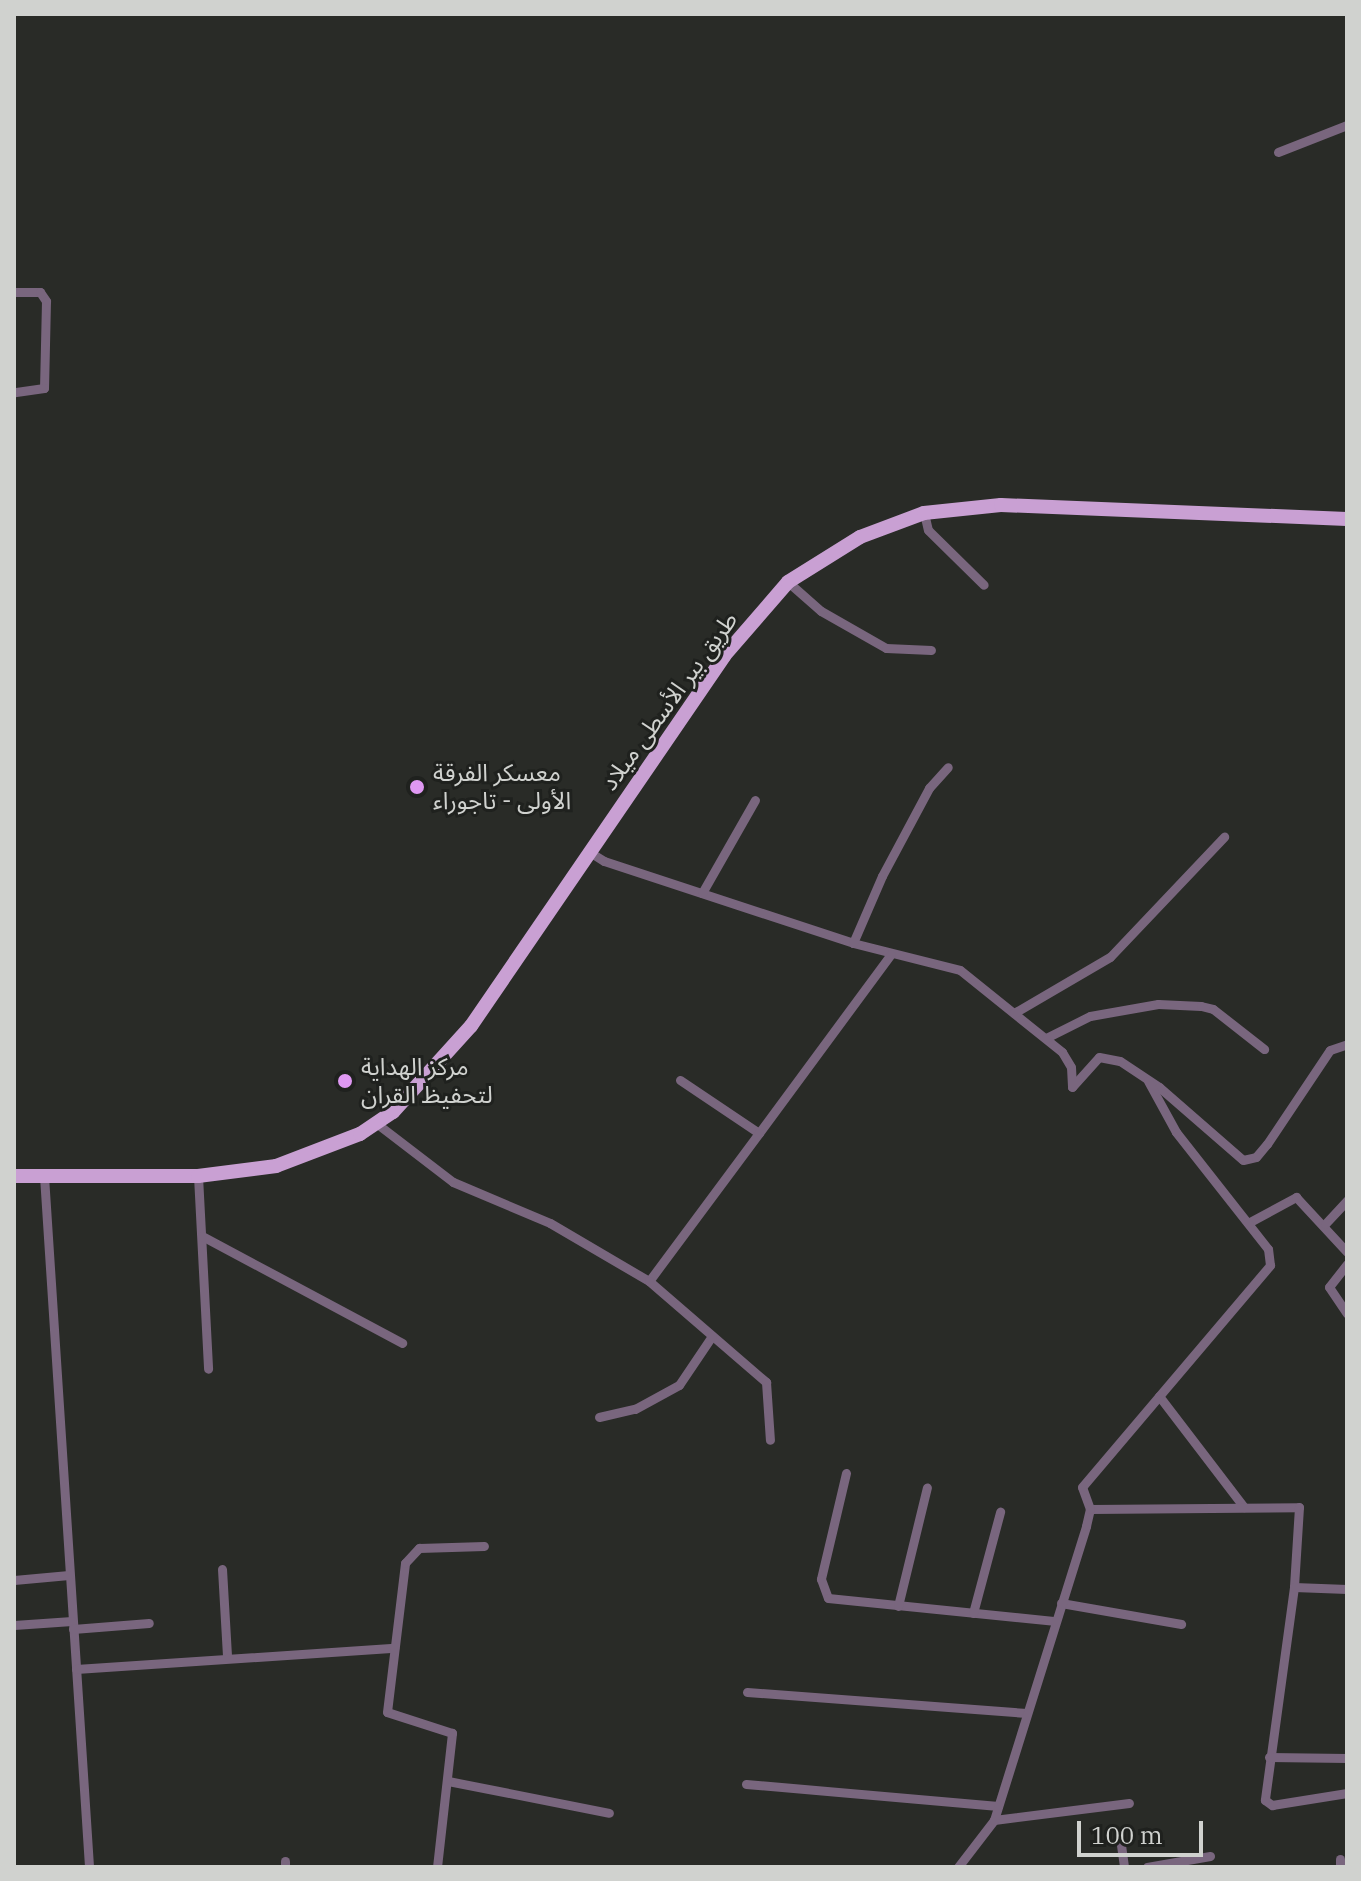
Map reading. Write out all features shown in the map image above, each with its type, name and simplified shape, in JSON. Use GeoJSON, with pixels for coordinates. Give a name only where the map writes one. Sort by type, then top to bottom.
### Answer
{"type":"FeatureCollection","features":[{"type":"Feature","properties":{"kind":"main road","name":"طريق بير الأسطى ميلاد"},"geometry":{"type":"LineString","coordinates":[[14,1176],[198,1176],[276,1166],[324,1150],[376,1123],[420,1087],[455,1047],[724,656],[788,582],[837,548],[924,513],[1001,505],[1347,519]]}},
{"type":"Feature","properties":{"kind":"street"},"geometry":{"type":"LineString","coordinates":[[1278,152],[1347,125]]}},
{"type":"Feature","properties":{"kind":"street"},"geometry":{"type":"LineString","coordinates":[[14,292],[40,292],[46,297],[44,388],[14,392]]}},
{"type":"Feature","properties":{"kind":"street"},"geometry":{"type":"LineString","coordinates":[[924,513],[928,530],[984,585]]}},
{"type":"Feature","properties":{"kind":"street"},"geometry":{"type":"LineString","coordinates":[[788,582],[821,611],[886,648],[931,650]]}},
{"type":"Feature","properties":{"kind":"street"},"geometry":{"type":"LineString","coordinates":[[853,943],[882,876],[929,788],[948,767]]}},
{"type":"Feature","properties":{"kind":"street"},"geometry":{"type":"LineString","coordinates":[[702,893],[755,800]]}},
{"type":"Feature","properties":{"kind":"street"},"geometry":{"type":"LineString","coordinates":[[1014,1013],[1110,957],[1224,837]]}},
{"type":"Feature","properties":{"kind":"street"},"geometry":{"type":"LineString","coordinates":[[588,851],[604,861],[853,943],[960,970],[1046,1038],[1071,1067],[1072,1087],[1099,1057],[1146,1077],[1249,1161],[1267,1144],[1326,1055],[1347,1044]]}},
{"type":"Feature","properties":{"kind":"street"},"geometry":{"type":"LineString","coordinates":[[649,1281],[891,954]]}},
{"type":"Feature","properties":{"kind":"street"},"geometry":{"type":"LineString","coordinates":[[1046,1038],[1090,1016],[1187,1005],[1213,1009],[1264,1049]]}},
{"type":"Feature","properties":{"kind":"street"},"geometry":{"type":"LineString","coordinates":[[958,1867],[994,1820],[1090,1509],[1082,1487],[1270,1265],[1268,1249],[1176,1132],[1146,1077]]}},
{"type":"Feature","properties":{"kind":"street"},"geometry":{"type":"LineString","coordinates":[[680,1080],[759,1133]]}},
{"type":"Feature","properties":{"kind":"street"},"geometry":{"type":"LineString","coordinates":[[376,1123],[453,1182],[550,1223],[649,1281],[769,1387],[770,1440]]}},
{"type":"Feature","properties":{"kind":"street"},"geometry":{"type":"LineString","coordinates":[[44,1176],[89,1867]]}},
{"type":"Feature","properties":{"kind":"street"},"geometry":{"type":"LineString","coordinates":[[198,1176],[208,1369]]}},
{"type":"Feature","properties":{"kind":"street"},"geometry":{"type":"LineString","coordinates":[[1248,1223],[1296,1197],[1325,1224],[1347,1252]]}},
{"type":"Feature","properties":{"kind":"street"},"geometry":{"type":"LineString","coordinates":[[1325,1224],[1347,1200]]}},
{"type":"Feature","properties":{"kind":"street"},"geometry":{"type":"LineString","coordinates":[[202,1236],[402,1343]]}},
{"type":"Feature","properties":{"kind":"street"},"geometry":{"type":"LineString","coordinates":[[1347,1264],[1329,1287],[1347,1314]]}},
{"type":"Feature","properties":{"kind":"street"},"geometry":{"type":"LineString","coordinates":[[599,1417],[635,1409],[679,1385],[712,1336]]}},
{"type":"Feature","properties":{"kind":"street"},"geometry":{"type":"LineString","coordinates":[[1159,1396],[1244,1507]]}},
{"type":"Feature","properties":{"kind":"street"},"geometry":{"type":"LineString","coordinates":[[846,1473],[821,1590],[836,1600],[1056,1621]]}},
{"type":"Feature","properties":{"kind":"street"},"geometry":{"type":"LineString","coordinates":[[898,1606],[927,1487]]}},
{"type":"Feature","properties":{"kind":"street"},"geometry":{"type":"LineString","coordinates":[[1090,1509],[1299,1507],[1294,1587],[1269,1757],[1268,1805],[1347,1793]]}},
{"type":"Feature","properties":{"kind":"street"},"geometry":{"type":"LineString","coordinates":[[973,1613],[1000,1512]]}},
{"type":"Feature","properties":{"kind":"street"},"geometry":{"type":"LineString","coordinates":[[437,1867],[448,1781],[450,1729],[387,1712],[394,1648],[410,1554],[460,1543],[484,1546]]}},
{"type":"Feature","properties":{"kind":"street"},"geometry":{"type":"LineString","coordinates":[[222,1569],[227,1657]]}},
{"type":"Feature","properties":{"kind":"street"},"geometry":{"type":"LineString","coordinates":[[14,1580],[69,1575]]}},
{"type":"Feature","properties":{"kind":"street"},"geometry":{"type":"LineString","coordinates":[[1294,1587],[1347,1589]]}},
{"type":"Feature","properties":{"kind":"street"},"geometry":{"type":"LineString","coordinates":[[1061,1603],[1181,1624]]}},
{"type":"Feature","properties":{"kind":"street"},"geometry":{"type":"LineString","coordinates":[[14,1625],[149,1623]]}},
{"type":"Feature","properties":{"kind":"street"},"geometry":{"type":"LineString","coordinates":[[76,1669],[394,1648]]}},
{"type":"Feature","properties":{"kind":"street"},"geometry":{"type":"LineString","coordinates":[[747,1692],[1026,1713]]}},
{"type":"Feature","properties":{"kind":"street"},"geometry":{"type":"LineString","coordinates":[[1269,1757],[1347,1758]]}},
{"type":"Feature","properties":{"kind":"street"},"geometry":{"type":"LineString","coordinates":[[448,1781],[609,1813]]}},
{"type":"Feature","properties":{"kind":"street"},"geometry":{"type":"LineString","coordinates":[[746,1784],[998,1806]]}},
{"type":"Feature","properties":{"kind":"street"},"geometry":{"type":"LineString","coordinates":[[994,1820],[1129,1803]]}},
{"type":"Feature","properties":{"kind":"street"},"geometry":{"type":"LineString","coordinates":[[1121,1845],[1124,1867]]}},
{"type":"Feature","properties":{"kind":"street"},"geometry":{"type":"LineString","coordinates":[[1147,1867],[1210,1856]]}},
{"type":"Feature","properties":{"kind":"place","name":"معسكر الفرقة الأولى - تاجوراء"},"geometry":{"type":"Point","coordinates":[417,787]}},
{"type":"Feature","properties":{"kind":"place","name":"مركز الهداية لتحفيظ القران"},"geometry":{"type":"Point","coordinates":[345,1081]}}]}
